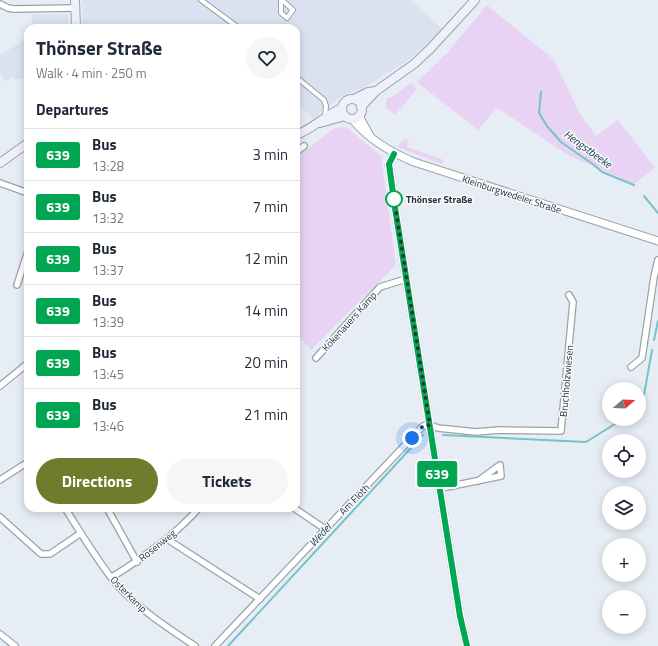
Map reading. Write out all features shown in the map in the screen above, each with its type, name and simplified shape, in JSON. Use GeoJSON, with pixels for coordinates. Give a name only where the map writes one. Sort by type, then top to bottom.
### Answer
{"type":"FeatureCollection","features":[{"type":"Feature","properties":{"kind":"main road"},"geometry":{"type":"LineString","coordinates":[[300,133],[319,123],[352,113],[376,91],[414,64],[442,37],[475,0]]}},
{"type":"Feature","properties":{"kind":"main road"},"geometry":{"type":"LineString","coordinates":[[75,4],[76,24]]}},
{"type":"Feature","properties":{"kind":"main road"},"geometry":{"type":"LineString","coordinates":[[352,113],[346,101],[368,92],[376,91]]}},
{"type":"Feature","properties":{"kind":"main road"},"geometry":{"type":"LineString","coordinates":[[319,123],[325,117],[352,113],[359,102],[354,99]]}},
{"type":"Feature","properties":{"kind":"main road"},"geometry":{"type":"LineString","coordinates":[[0,163],[24,146]]}},
{"type":"Feature","properties":{"kind":"street"},"geometry":{"type":"LineString","coordinates":[[201,0],[234,24]]}},
{"type":"Feature","properties":{"kind":"street"},"geometry":{"type":"LineString","coordinates":[[0,4],[14,9],[75,4]]}},
{"type":"Feature","properties":{"kind":"street"},"geometry":{"type":"LineString","coordinates":[[300,80],[324,100],[326,106],[325,117]]}},
{"type":"Feature","properties":{"kind":"street","name":"Kleinburgwedeler Straße"},"geometry":{"type":"LineString","coordinates":[[352,113],[362,131],[394,154],[658,241]]}},
{"type":"Feature","properties":{"kind":"street"},"geometry":{"type":"LineString","coordinates":[[300,149],[304,146]]}},
{"type":"Feature","properties":{"kind":"street"},"geometry":{"type":"LineString","coordinates":[[394,154],[389,164],[406,279],[460,616],[467,646]]}},
{"type":"Feature","properties":{"kind":"street"},"geometry":{"type":"LineString","coordinates":[[0,183],[24,192]]}},
{"type":"Feature","properties":{"kind":"street"},"geometry":{"type":"LineString","coordinates":[[631,366],[642,358],[654,277],[658,260]]}},
{"type":"Feature","properties":{"kind":"street"},"geometry":{"type":"LineString","coordinates":[[17,285],[24,263]]}},
{"type":"Feature","properties":{"kind":"street","name":"Kokenauers Kamp"},"geometry":{"type":"LineString","coordinates":[[316,358],[380,287],[406,279]]}},
{"type":"Feature","properties":{"kind":"street","name":"Bruchholzwiesen"},"geometry":{"type":"LineString","coordinates":[[430,425],[438,428],[476,432],[500,430],[561,431],[573,302],[569,295]]}},
{"type":"Feature","properties":{"kind":"street"},"geometry":{"type":"LineString","coordinates":[[0,386],[24,366]]}},
{"type":"Feature","properties":{"kind":"street","name":"Am Flöth"},"geometry":{"type":"LineString","coordinates":[[215,646],[423,426],[430,425]]}},
{"type":"Feature","properties":{"kind":"street"},"geometry":{"type":"LineString","coordinates":[[0,480],[24,465]]}},
{"type":"Feature","properties":{"kind":"street"},"geometry":{"type":"LineString","coordinates":[[440,488],[478,481]]}},
{"type":"Feature","properties":{"kind":"street","name":"Osterkamp"},"geometry":{"type":"LineString","coordinates":[[68,512],[119,586],[154,619],[195,646]]}},
{"type":"Feature","properties":{"kind":"street"},"geometry":{"type":"LineString","coordinates":[[109,512],[137,562]]}},
{"type":"Feature","properties":{"kind":"street","name":"Rosenweg"},"geometry":{"type":"LineString","coordinates":[[112,577],[137,562],[167,539],[195,512]]}},
{"type":"Feature","properties":{"kind":"street"},"geometry":{"type":"LineString","coordinates":[[300,512],[326,529]]}},
{"type":"Feature","properties":{"kind":"street"},"geometry":{"type":"LineString","coordinates":[[0,517],[42,554],[46,555],[50,554],[81,533]]}},
{"type":"Feature","properties":{"kind":"street"},"geometry":{"type":"LineString","coordinates":[[167,539],[260,599]]}},
{"type":"Feature","properties":{"kind":"street"},"geometry":{"type":"LineString","coordinates":[[0,634],[15,646]]}},
{"type":"Feature","properties":{"kind":"shaded area"},"geometry":{"type":"Polygon","coordinates":[[[82,0],[411,0],[443,30],[409,60],[363,88],[340,97],[313,119],[300,105],[300,24],[83,24],[82,0]]]}},
{"type":"Feature","properties":{"kind":"shaded area"},"geometry":{"type":"Polygon","coordinates":[[[487,5],[554,60],[580,114],[596,136],[618,120],[655,168],[634,184],[568,155],[497,108],[478,130],[417,82],[448,52],[487,5]]]}},
{"type":"Feature","properties":{"kind":"shaded area"},"geometry":{"type":"Polygon","coordinates":[[[68,14],[68,24],[32,24],[32,15],[68,14]]]}},
{"type":"Feature","properties":{"kind":"shaded area"},"geometry":{"type":"Polygon","coordinates":[[[24,40],[24,78],[15,80],[14,77],[6,81],[0,72],[0,55],[24,40]]]}},
{"type":"Feature","properties":{"kind":"shaded area"},"geometry":{"type":"Polygon","coordinates":[[[411,83],[417,89],[395,115],[385,107],[387,98],[390,98],[411,83]]]}},
{"type":"Feature","properties":{"kind":"shaded area"},"geometry":{"type":"Polygon","coordinates":[[[346,127],[381,156],[396,265],[311,350],[300,337],[300,155],[334,128],[346,127]]]}},
{"type":"Feature","properties":{"kind":"shaded area"},"geometry":{"type":"Polygon","coordinates":[[[403,140],[409,140],[407,147],[444,160],[442,164],[397,147],[403,140]]]}},
{"type":"Feature","properties":{"kind":"waterway","name":"Hengstbeeke"},"geometry":{"type":"LineString","coordinates":[[541,92],[539,113],[547,126],[561,142],[602,172],[634,185]]}},
{"type":"Feature","properties":{"kind":"waterway","name":"Hengstbeeke"},"geometry":{"type":"LineString","coordinates":[[644,196],[658,213]]}},
{"type":"Feature","properties":{"kind":"waterway","name":"Wedel"},"geometry":{"type":"LineString","coordinates":[[654,340],[658,321]]}},
{"type":"Feature","properties":{"kind":"waterway","name":"Wedel"},"geometry":{"type":"LineString","coordinates":[[646,384],[652,350]]}},
{"type":"Feature","properties":{"kind":"waterway","name":"Wedel"},"geometry":{"type":"LineString","coordinates":[[443,435],[586,442],[612,426]]}},
{"type":"Feature","properties":{"kind":"waterway","name":"Wedel"},"geometry":{"type":"LineString","coordinates":[[228,646],[423,435]]}},
{"type":"Feature","properties":{"kind":"bus line","name":"639"},"geometry":{"type":"LineString","coordinates":[[394,154],[389,164],[395,208],[460,616],[467,646]]}},
{"type":"Feature","properties":{"kind":"place","name":"Thönser Straße"},"geometry":{"type":"Point","coordinates":[394,199]}},
{"type":"Feature","properties":{"kind":"route"},"geometry":{"type":"LineString","coordinates":[[394,199],[430,425],[423,426],[412,438]]}}]}
